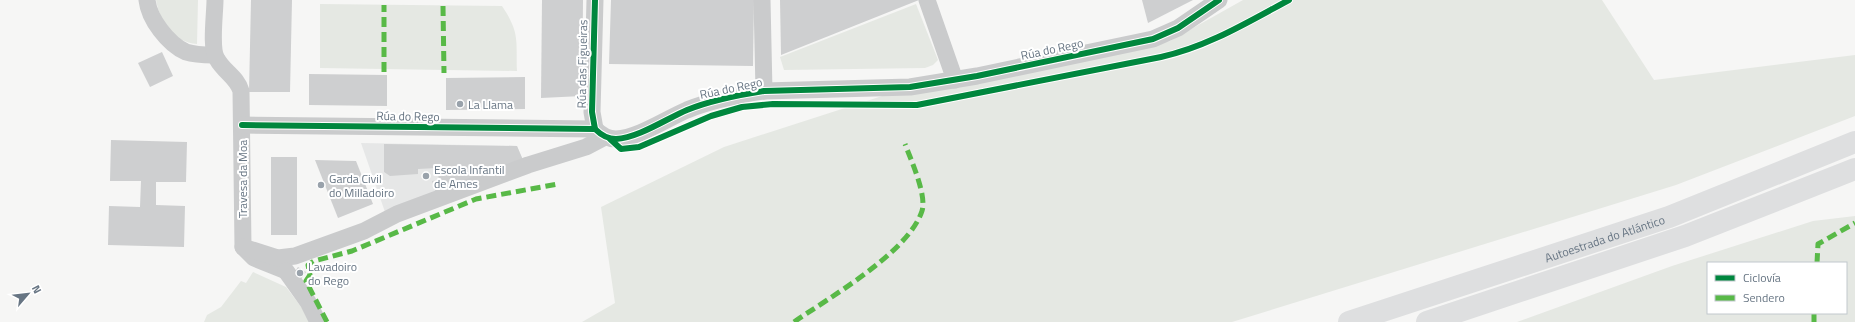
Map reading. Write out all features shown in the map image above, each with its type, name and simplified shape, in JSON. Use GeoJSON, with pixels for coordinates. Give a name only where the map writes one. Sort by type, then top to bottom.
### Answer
{"type":"FeatureCollection","features":[{"type":"Feature","properties":{"kind":"highway","name":"Autoestrada do Atlántico"},"geometry":{"type":"LineString","coordinates":[[1349,322],[1669,217],[1855,142]]}},
{"type":"Feature","properties":{"kind":"highway","name":"Autoestrada do Atlántico"},"geometry":{"type":"LineString","coordinates":[[1427,322],[1685,236],[1855,169]]}},
{"type":"Feature","properties":{"kind":"street"},"geometry":{"type":"LineString","coordinates":[[147,0],[154,20],[178,47],[195,54],[214,55],[215,0]]}},
{"type":"Feature","properties":{"kind":"street","name":"Rúa das Figueiras"},"geometry":{"type":"LineString","coordinates":[[595,0],[592,112],[600,133]]}},
{"type":"Feature","properties":{"kind":"street"},"geometry":{"type":"LineString","coordinates":[[762,0],[764,91]]}},
{"type":"Feature","properties":{"kind":"street"},"geometry":{"type":"LineString","coordinates":[[927,0],[955,80]]}},
{"type":"Feature","properties":{"kind":"street","name":"Rúa do Rego"},"geometry":{"type":"LineString","coordinates":[[242,125],[600,133],[610,139],[624,138],[701,105],[744,94],[764,91],[910,87],[955,80],[1153,39],[1178,28],[1219,0]]}},
{"type":"Feature","properties":{"kind":"street","name":"Travesa da Moa"},"geometry":{"type":"LineString","coordinates":[[214,55],[222,67],[240,85],[242,91],[243,247]]}},
{"type":"Feature","properties":{"kind":"street"},"geometry":{"type":"LineString","coordinates":[[243,247],[278,258],[295,256],[364,231],[397,214],[528,164],[586,147],[600,133]]}},
{"type":"Feature","properties":{"kind":"street"},"geometry":{"type":"LineString","coordinates":[[243,247],[254,258],[286,271],[308,302],[318,322]]}},
{"type":"Feature","properties":{"kind":"street"},"geometry":{"type":"LineString","coordinates":[[286,271],[288,263],[295,256]]}},
{"type":"Feature","properties":{"kind":"shaded area"},"geometry":{"type":"Polygon","coordinates":[[[156,0],[198,0],[197,44],[181,39],[169,30],[164,23],[156,0]]]}},
{"type":"Feature","properties":{"kind":"shaded area"},"geometry":{"type":"Polygon","coordinates":[[[1243,0],[1602,0],[1654,80],[1855,55],[1855,116],[1676,185],[1232,322],[582,322],[615,303],[601,207],[724,147],[910,87],[1170,41],[1243,0]]]}},
{"type":"Feature","properties":{"kind":"shaded area"},"geometry":{"type":"Polygon","coordinates":[[[320,4],[502,6],[512,23],[516,37],[517,71],[320,68],[320,4]]]}},
{"type":"Feature","properties":{"kind":"shaded area"},"geometry":{"type":"Polygon","coordinates":[[[916,4],[938,60],[933,65],[925,68],[784,70],[780,57],[916,4]]]}},
{"type":"Feature","properties":{"kind":"shaded area","name":"Escola Infantil de Ames"},"geometry":{"type":"Polygon","coordinates":[[[361,143],[517,146],[523,160],[385,212],[361,143]]]}},
{"type":"Feature","properties":{"kind":"shaded area"},"geometry":{"type":"Polygon","coordinates":[[[1855,216],[1855,322],[1517,322],[1672,266],[1813,221],[1855,216]]]}},
{"type":"Feature","properties":{"kind":"shaded area"},"geometry":{"type":"Polygon","coordinates":[[[253,272],[286,287],[302,308],[309,322],[204,322],[207,315],[221,307],[241,281],[246,283],[253,272]]]}},
{"type":"Feature","properties":{"kind":"building"},"geometry":{"type":"Polygon","coordinates":[[[251,0],[292,0],[290,92],[249,92],[251,0]]]}},
{"type":"Feature","properties":{"kind":"building"},"geometry":{"type":"Polygon","coordinates":[[[542,0],[583,0],[582,96],[541,98],[542,0]]]}},
{"type":"Feature","properties":{"kind":"building"},"geometry":{"type":"Polygon","coordinates":[[[611,0],[754,0],[753,66],[609,64],[611,0]]]}},
{"type":"Feature","properties":{"kind":"building"},"geometry":{"type":"Polygon","coordinates":[[[780,0],[919,0],[781,55],[780,0]]]}},
{"type":"Feature","properties":{"kind":"building"},"geometry":{"type":"Polygon","coordinates":[[[1142,0],[1193,0],[1148,23],[1142,0]]]}},
{"type":"Feature","properties":{"kind":"building"},"geometry":{"type":"Polygon","coordinates":[[[162,52],[173,76],[150,87],[138,63],[162,52]]]}},
{"type":"Feature","properties":{"kind":"building"},"geometry":{"type":"Polygon","coordinates":[[[309,74],[387,75],[387,106],[309,105],[309,74]]]}},
{"type":"Feature","properties":{"kind":"building"},"geometry":{"type":"Polygon","coordinates":[[[525,77],[525,109],[446,110],[446,78],[525,77]]]}},
{"type":"Feature","properties":{"kind":"building"},"geometry":{"type":"Polygon","coordinates":[[[111,140],[187,142],[186,182],[156,182],[156,205],[185,206],[184,247],[108,245],[109,206],[140,207],[141,181],[110,181],[111,140]]]}},
{"type":"Feature","properties":{"kind":"building","name":"Escola Infantil de Ames"},"geometry":{"type":"Polygon","coordinates":[[[384,144],[517,146],[523,160],[436,193],[432,181],[439,180],[437,168],[418,169],[418,174],[390,176],[384,172],[384,144]]]}},
{"type":"Feature","properties":{"kind":"building"},"geometry":{"type":"Polygon","coordinates":[[[271,157],[297,157],[297,235],[271,235],[271,157]]]}},
{"type":"Feature","properties":{"kind":"building"},"geometry":{"type":"Polygon","coordinates":[[[315,160],[356,161],[373,204],[338,218],[315,160]]]}},
{"type":"Feature","properties":{"kind":"building","name":"Lavadoiro do Rego"},"geometry":{"type":"Polygon","coordinates":[[[298,267],[306,272],[301,279],[294,273],[298,267]]]}},
{"type":"Feature","properties":{"kind":"marked path"},"geometry":{"type":"LineString","coordinates":[[384,5],[384,72]]}},
{"type":"Feature","properties":{"kind":"marked path"},"geometry":{"type":"LineString","coordinates":[[443,6],[444,73]]}},
{"type":"Feature","properties":{"kind":"marked path"},"geometry":{"type":"LineString","coordinates":[[794,322],[847,287],[885,258],[901,243],[914,227],[922,211],[923,204],[918,178],[905,144]]}},
{"type":"Feature","properties":{"kind":"marked path"},"geometry":{"type":"LineString","coordinates":[[327,322],[306,281],[310,275],[308,265],[314,261],[352,251],[476,199],[558,184]]}},
{"type":"Feature","properties":{"kind":"marked path"},"geometry":{"type":"LineString","coordinates":[[1817,262],[1818,244],[1855,223]]}},
{"type":"Feature","properties":{"kind":"marked path"},"geometry":{"type":"LineString","coordinates":[[1814,314],[1814,322]]}},
{"type":"Feature","properties":{"kind":"cycle path"},"geometry":{"type":"LineString","coordinates":[[595,0],[592,112],[595,129]]}},
{"type":"Feature","properties":{"kind":"cycle path"},"geometry":{"type":"LineString","coordinates":[[242,125],[595,129],[604,136],[610,138],[625,138],[652,128],[696,106],[745,94],[764,91],[910,87],[977,76],[1153,39],[1178,28],[1219,0]]}},
{"type":"Feature","properties":{"kind":"cycle path"},"geometry":{"type":"LineString","coordinates":[[610,139],[621,149],[639,147],[711,116],[742,107],[773,104],[917,105],[1161,57],[1195,47],[1227,33],[1289,0]]}},
{"type":"Feature","properties":{"kind":"place","name":"La Llama"},"geometry":{"type":"Point","coordinates":[460,104]}},
{"type":"Feature","properties":{"kind":"place","name":"Escola Infantil de Ames"},"geometry":{"type":"Point","coordinates":[426,176]}},
{"type":"Feature","properties":{"kind":"place","name":"Garda Civil do Milladoiro"},"geometry":{"type":"Point","coordinates":[321,185]}},
{"type":"Feature","properties":{"kind":"place","name":"Lavadoiro do Rego"},"geometry":{"type":"Point","coordinates":[300,273]}}]}
